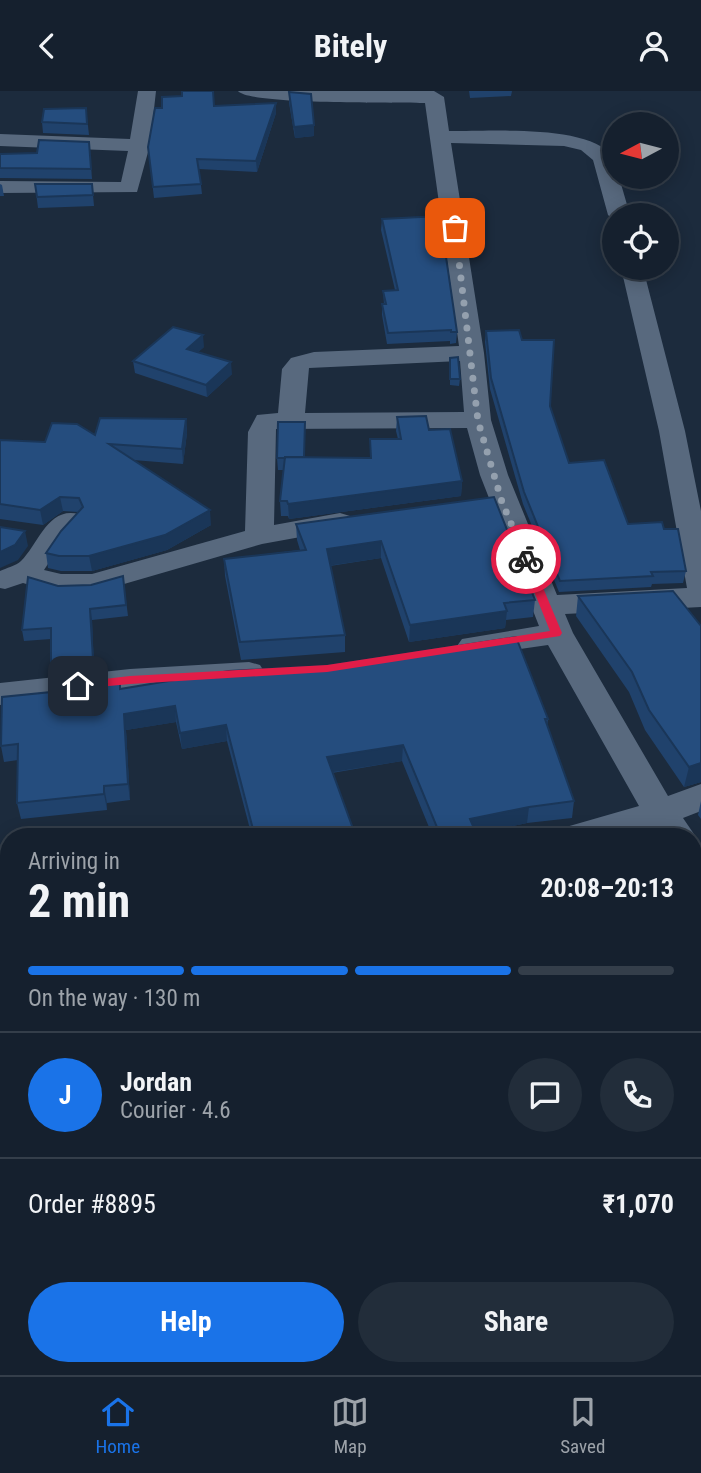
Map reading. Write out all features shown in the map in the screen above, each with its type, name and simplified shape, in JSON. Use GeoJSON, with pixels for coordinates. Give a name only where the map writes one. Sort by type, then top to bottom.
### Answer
{"type":"FeatureCollection","features":[{"type":"Feature","properties":{"kind":"street"},"geometry":{"type":"LineString","coordinates":[[0,187],[130,188],[147,91]]}},
{"type":"Feature","properties":{"kind":"street"},"geometry":{"type":"LineString","coordinates":[[247,91],[286,95],[434,94],[472,353],[489,503],[551,619],[669,825]]}},
{"type":"Feature","properties":{"kind":"street"},"geometry":{"type":"LineString","coordinates":[[440,137],[564,141],[588,145],[603,157],[616,203]]}},
{"type":"Feature","properties":{"kind":"street"},"geometry":{"type":"LineString","coordinates":[[0,140],[139,145]]}},
{"type":"Feature","properties":{"kind":"street"},"geometry":{"type":"LineString","coordinates":[[635,280],[672,431],[701,587]]}},
{"type":"Feature","properties":{"kind":"street"},"geometry":{"type":"LineString","coordinates":[[291,421],[295,369],[300,363],[314,359],[472,353]]}},
{"type":"Feature","properties":{"kind":"street"},"geometry":{"type":"LineString","coordinates":[[259,535],[263,424],[272,420],[478,421]]}},
{"type":"Feature","properties":{"kind":"street"},"geometry":{"type":"LineString","coordinates":[[10,578],[60,584],[93,583],[259,535],[369,518]]}},
{"type":"Feature","properties":{"kind":"street"},"geometry":{"type":"LineString","coordinates":[[10,578],[30,569],[48,531]]}},
{"type":"Feature","properties":{"kind":"street"},"geometry":{"type":"LineString","coordinates":[[449,650],[551,619],[701,597]]}},
{"type":"Feature","properties":{"kind":"street"},"geometry":{"type":"LineString","coordinates":[[0,694],[130,680],[275,671]]}},
{"type":"Feature","properties":{"kind":"street"},"geometry":{"type":"LineString","coordinates":[[646,828],[669,825],[701,797]]}},
{"type":"Feature","properties":{"kind":"building"},"geometry":{"type":"Polygon","coordinates":[[[182,91],[213,91],[214,106],[276,103],[256,161],[197,159],[201,184],[153,187],[148,147],[155,108],[162,108],[162,97],[182,96],[182,91]]]}},
{"type":"Feature","properties":{"kind":"building"},"geometry":{"type":"Polygon","coordinates":[[[289,92],[311,94],[314,125],[294,127],[289,92]]]}},
{"type":"Feature","properties":{"kind":"building"},"geometry":{"type":"Polygon","coordinates":[[[86,108],[87,124],[42,122],[44,109],[86,108]]]}},
{"type":"Feature","properties":{"kind":"building"},"geometry":{"type":"Polygon","coordinates":[[[39,140],[89,142],[91,169],[0,168],[0,154],[37,153],[39,140]]]}},
{"type":"Feature","properties":{"kind":"building"},"geometry":{"type":"Polygon","coordinates":[[[35,184],[92,184],[93,195],[37,197],[35,184]]]}},
{"type":"Feature","properties":{"kind":"building"},"geometry":{"type":"Polygon","coordinates":[[[440,216],[457,332],[388,333],[382,304],[386,304],[383,291],[398,290],[382,219],[440,216]]]}},
{"type":"Feature","properties":{"kind":"building"},"geometry":{"type":"Polygon","coordinates":[[[173,327],[203,335],[187,349],[231,362],[206,385],[133,361],[173,327]]]}},
{"type":"Feature","properties":{"kind":"building"},"geometry":{"type":"Polygon","coordinates":[[[519,330],[522,340],[554,340],[550,406],[569,463],[604,460],[628,524],[662,522],[664,529],[678,529],[686,571],[651,572],[653,576],[560,581],[524,492],[491,378],[486,331],[519,330]]]}},
{"type":"Feature","properties":{"kind":"building"},"geometry":{"type":"Polygon","coordinates":[[[458,357],[460,379],[450,379],[450,358],[458,357]]]}},
{"type":"Feature","properties":{"kind":"building"},"geometry":{"type":"Polygon","coordinates":[[[426,416],[429,430],[450,429],[462,481],[288,504],[287,501],[280,501],[285,457],[371,458],[370,439],[401,439],[397,417],[426,416]]]}},
{"type":"Feature","properties":{"kind":"building"},"geometry":{"type":"Polygon","coordinates":[[[100,418],[186,419],[182,449],[109,444],[210,510],[165,535],[89,556],[46,553],[61,531],[83,507],[79,498],[60,497],[40,510],[0,504],[0,440],[45,442],[52,423],[77,424],[95,435],[100,418]]]}},
{"type":"Feature","properties":{"kind":"building"},"geometry":{"type":"Polygon","coordinates":[[[278,422],[305,422],[304,457],[277,458],[278,422]]]}},
{"type":"Feature","properties":{"kind":"building"},"geometry":{"type":"Polygon","coordinates":[[[494,497],[535,600],[504,603],[507,611],[410,625],[381,541],[327,549],[345,635],[240,642],[224,559],[306,550],[296,524],[494,497]]]}},
{"type":"Feature","properties":{"kind":"building"},"geometry":{"type":"Polygon","coordinates":[[[0,527],[25,531],[15,545],[0,552],[0,527]]]}},
{"type":"Feature","properties":{"kind":"building"},"geometry":{"type":"Polygon","coordinates":[[[123,576],[126,605],[90,609],[93,659],[51,664],[51,628],[22,630],[28,577],[58,586],[91,585],[123,576]]]}},
{"type":"Feature","properties":{"kind":"building"},"geometry":{"type":"Polygon","coordinates":[[[673,591],[701,626],[701,763],[689,767],[649,710],[632,672],[578,596],[673,591]]]}},
{"type":"Feature","properties":{"kind":"building"},"geometry":{"type":"Polygon","coordinates":[[[516,637],[548,719],[545,719],[574,801],[470,819],[474,828],[437,828],[403,745],[327,757],[353,828],[253,828],[226,725],[180,733],[175,706],[124,714],[128,784],[104,786],[104,794],[17,803],[18,744],[1,746],[2,697],[51,692],[51,686],[93,681],[93,685],[120,683],[120,689],[229,671],[327,666],[516,637]]]}},
{"type":"Feature","properties":{"kind":"way so far"},"geometry":{"type":"LineString","coordinates":[[455,228],[478,421],[502,502],[526,559]]}},
{"type":"Feature","properties":{"kind":"route"},"geometry":{"type":"LineString","coordinates":[[78,686],[130,680],[327,668],[556,633],[526,559]]}}]}
